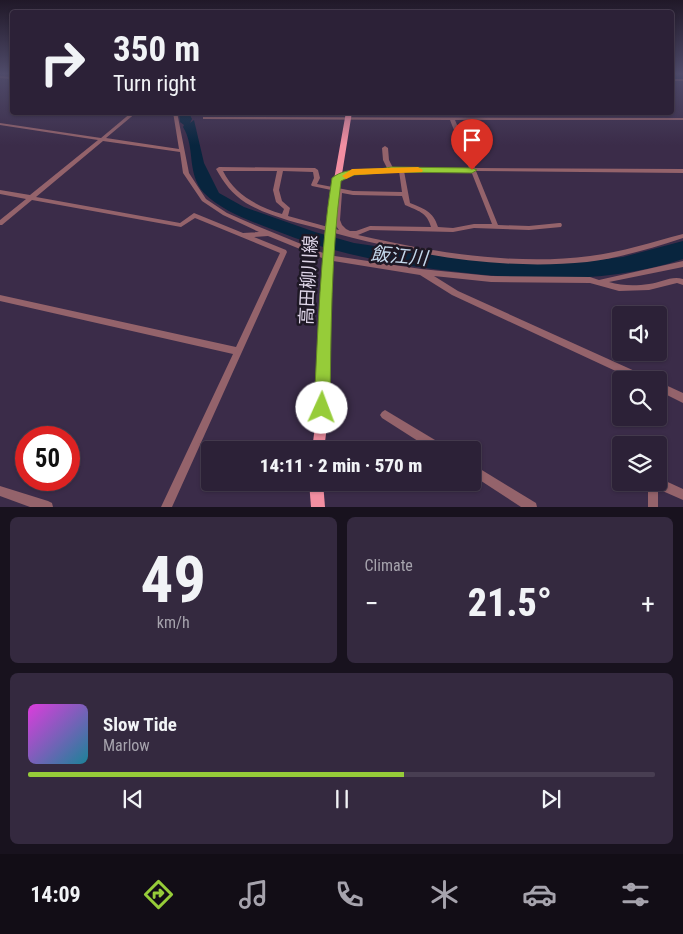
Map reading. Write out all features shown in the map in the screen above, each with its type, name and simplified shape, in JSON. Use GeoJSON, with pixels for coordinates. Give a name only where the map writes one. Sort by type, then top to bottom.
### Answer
{"type":"FeatureCollection","features":[{"type":"Feature","properties":{"kind":"main road","name":"高田柳川線"},"geometry":{"type":"LineString","coordinates":[[319,441],[329,230],[349,115]]}},
{"type":"Feature","properties":{"kind":"main road"},"geometry":{"type":"LineString","coordinates":[[317,491],[318,506]]}},
{"type":"Feature","properties":{"kind":"street"},"geometry":{"type":"LineString","coordinates":[[0,223],[131,115]]}},
{"type":"Feature","properties":{"kind":"street"},"geometry":{"type":"LineString","coordinates":[[175,115],[186,173],[197,193],[204,200],[224,214],[327,256],[421,272],[491,279],[590,280],[619,288],[649,287],[677,280],[683,282]]}},
{"type":"Feature","properties":{"kind":"street"},"geometry":{"type":"LineString","coordinates":[[205,118],[349,115],[452,118],[474,115],[683,119]]}},
{"type":"Feature","properties":{"kind":"street"},"geometry":{"type":"LineString","coordinates":[[621,115],[625,119]]}},
{"type":"Feature","properties":{"kind":"street"},"geometry":{"type":"LineString","coordinates":[[452,118],[496,227]]}},
{"type":"Feature","properties":{"kind":"street"},"geometry":{"type":"LineString","coordinates":[[0,124],[181,151]]}},
{"type":"Feature","properties":{"kind":"street"},"geometry":{"type":"LineString","coordinates":[[385,148],[386,160],[391,170]]}},
{"type":"Feature","properties":{"kind":"street"},"geometry":{"type":"LineString","coordinates":[[405,194],[353,193],[314,185],[317,178],[315,170],[219,169],[223,179],[244,199],[285,216],[373,242],[456,256],[517,260],[588,258],[683,236]]}},
{"type":"Feature","properties":{"kind":"street"},"geometry":{"type":"LineString","coordinates":[[337,178],[342,178],[352,172],[401,169],[680,172],[683,178]]}},
{"type":"Feature","properties":{"kind":"street"},"geometry":{"type":"LineString","coordinates":[[401,169],[407,204],[427,213],[432,218],[434,228]]}},
{"type":"Feature","properties":{"kind":"street"},"geometry":{"type":"LineString","coordinates":[[280,170],[276,190],[278,202],[287,208],[285,216]]}},
{"type":"Feature","properties":{"kind":"street"},"geometry":{"type":"LineString","coordinates":[[337,189],[337,220],[339,226],[344,231],[356,233],[370,228],[434,228],[453,230],[474,226],[528,228],[559,225]]}},
{"type":"Feature","properties":{"kind":"street"},"geometry":{"type":"LineString","coordinates":[[0,192],[181,225],[194,215],[240,236],[284,252],[166,506]]}},
{"type":"Feature","properties":{"kind":"street"},"geometry":{"type":"LineString","coordinates":[[240,236],[270,234]]}},
{"type":"Feature","properties":{"kind":"street"},"geometry":{"type":"LineString","coordinates":[[601,282],[683,264]]}},
{"type":"Feature","properties":{"kind":"street"},"geometry":{"type":"LineString","coordinates":[[421,272],[455,293],[625,371]]}},
{"type":"Feature","properties":{"kind":"street"},"geometry":{"type":"LineString","coordinates":[[0,298],[238,351]]}},
{"type":"Feature","properties":{"kind":"street"},"geometry":{"type":"LineString","coordinates":[[667,390],[683,398]]}},
{"type":"Feature","properties":{"kind":"street"},"geometry":{"type":"LineString","coordinates":[[385,415],[427,441]]}},
{"type":"Feature","properties":{"kind":"street"},"geometry":{"type":"LineString","coordinates":[[481,475],[532,506]]}},
{"type":"Feature","properties":{"kind":"street"},"geometry":{"type":"LineString","coordinates":[[667,487],[683,495]]}},
{"type":"Feature","properties":{"kind":"street"},"geometry":{"type":"LineString","coordinates":[[0,491],[48,506]]}},
{"type":"Feature","properties":{"kind":"street"},"geometry":{"type":"LineString","coordinates":[[652,491],[653,506]]}},
{"type":"Feature","properties":{"kind":"water","name":"飯江川"},"geometry":{"type":"Polygon","coordinates":[[[179,115],[190,115],[192,119],[190,123],[194,120],[204,163],[219,193],[244,207],[315,232],[354,243],[457,258],[580,262],[623,257],[683,241],[683,259],[626,273],[568,278],[538,278],[509,277],[404,265],[339,251],[265,227],[237,215],[211,199],[198,185],[187,135],[183,127],[184,125],[180,122],[179,115]]]}},
{"type":"Feature","properties":{"kind":"slow traffic"},"geometry":{"type":"LineString","coordinates":[[346,176],[352,172],[418,170]]}},
{"type":"Feature","properties":{"kind":"route"},"geometry":{"type":"LineString","coordinates":[[322,408],[326,267],[329,230],[337,178],[342,178],[352,172],[472,170]]}}]}
